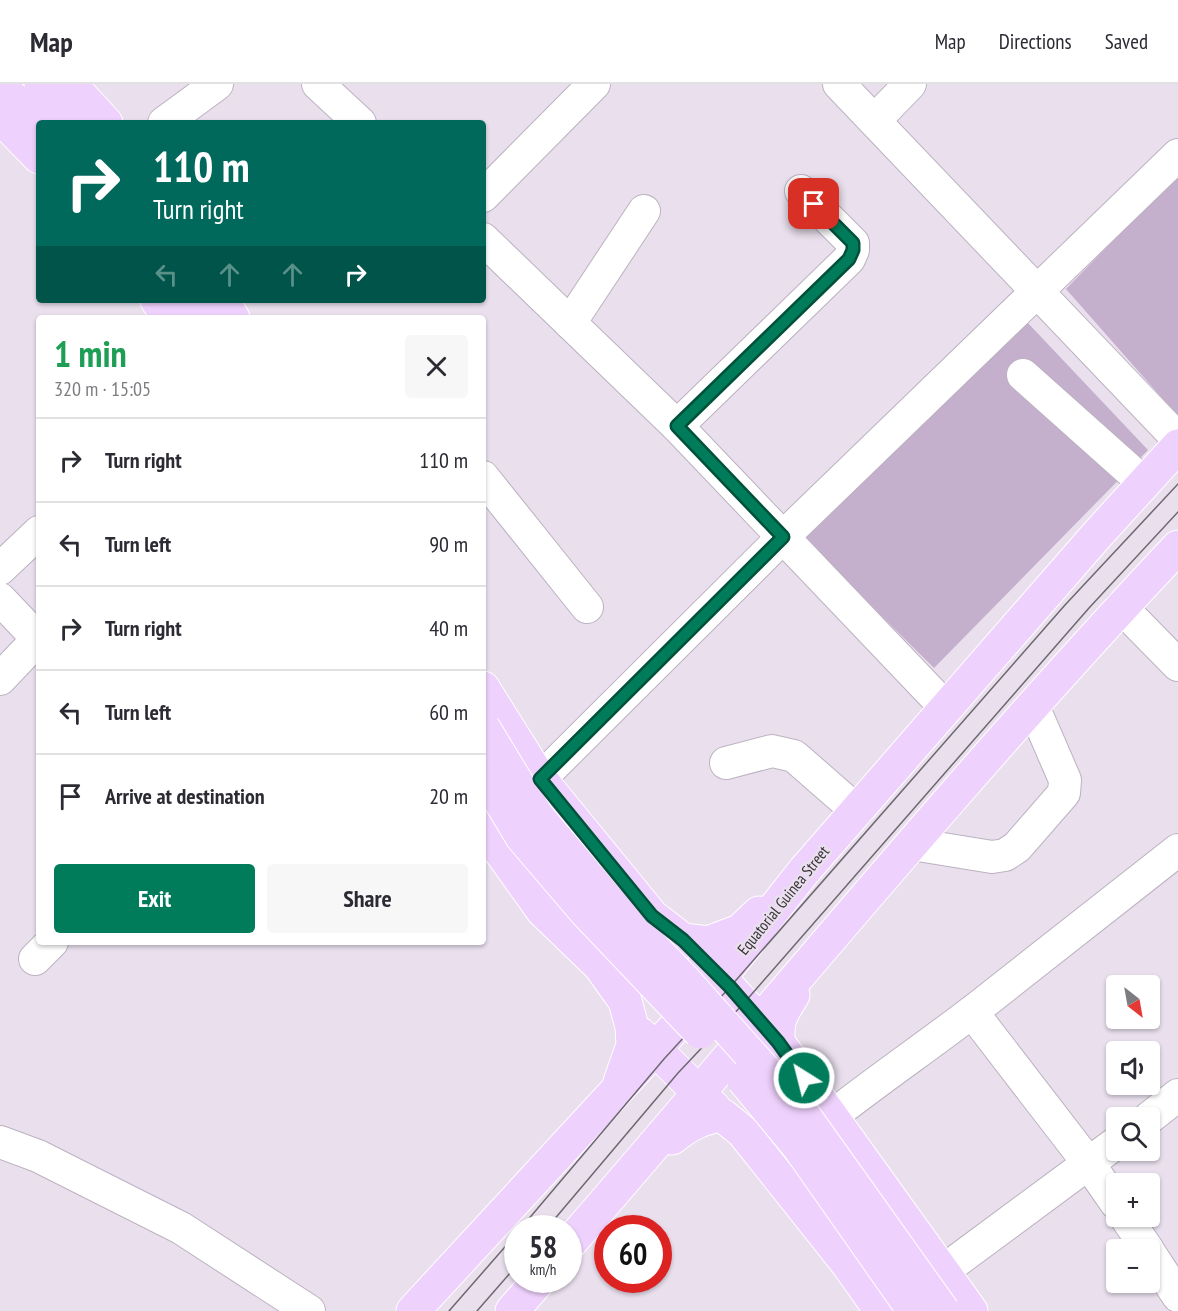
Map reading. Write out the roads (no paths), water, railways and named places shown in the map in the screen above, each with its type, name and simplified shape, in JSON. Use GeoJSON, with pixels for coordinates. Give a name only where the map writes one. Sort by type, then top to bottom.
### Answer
{"type":"FeatureCollection","features":[{"type":"Feature","properties":{"kind":"main road"},"geometry":{"type":"LineString","coordinates":[[41,84],[74,120]]}},
{"type":"Feature","properties":{"kind":"main road"},"geometry":{"type":"LineString","coordinates":[[70,84],[103,120]]}},
{"type":"Feature","properties":{"kind":"main road"},"geometry":{"type":"LineString","coordinates":[[0,86],[36,121]]}},
{"type":"Feature","properties":{"kind":"main road"},"geometry":{"type":"LineString","coordinates":[[0,117],[36,154]]}},
{"type":"Feature","properties":{"kind":"main road","name":"Equatorial Guinea Street"},"geometry":{"type":"LineString","coordinates":[[643,1038],[720,977],[804,871],[1096,536],[1178,446]]}},
{"type":"Feature","properties":{"kind":"main road"},"geometry":{"type":"LineString","coordinates":[[582,1229],[698,1094],[778,1024],[780,1014],[838,927],[1121,607],[1178,547]]}},
{"type":"Feature","properties":{"kind":"main road"},"geometry":{"type":"LineString","coordinates":[[486,693],[540,779],[652,916],[683,940],[769,1031],[971,1311]]}},
{"type":"Feature","properties":{"kind":"main road"},"geometry":{"type":"LineString","coordinates":[[486,732],[543,824],[606,898],[683,979],[800,1110],[943,1311]]}},
{"type":"Feature","properties":{"kind":"main road"},"geometry":{"type":"LineString","coordinates":[[486,777],[522,837],[549,869],[586,912],[747,1083],[799,1147],[914,1311]]}},
{"type":"Feature","properties":{"kind":"main road"},"geometry":{"type":"LineString","coordinates":[[486,831],[543,911],[600,966],[625,1000],[643,1038],[698,1094],[743,1132],[848,1263],[881,1311]]}},
{"type":"Feature","properties":{"kind":"main road"},"geometry":{"type":"LineString","coordinates":[[683,940],[708,943],[740,931],[804,871]]}},
{"type":"Feature","properties":{"kind":"main road"},"geometry":{"type":"LineString","coordinates":[[413,1311],[617,1089],[633,1045],[643,1038]]}},
{"type":"Feature","properties":{"kind":"main road"},"geometry":{"type":"LineString","coordinates":[[642,1161],[687,1126],[709,1117],[722,1115]]}},
{"type":"Feature","properties":{"kind":"main road"},"geometry":{"type":"LineString","coordinates":[[512,1311],[528,1293]]}},
{"type":"Feature","properties":{"kind":"street"},"geometry":{"type":"LineString","coordinates":[[168,120],[217,84]]}},
{"type":"Feature","properties":{"kind":"street"},"geometry":{"type":"LineString","coordinates":[[318,84],[357,120]]}},
{"type":"Feature","properties":{"kind":"street"},"geometry":{"type":"LineString","coordinates":[[486,193],[594,84]]}},
{"type":"Feature","properties":{"kind":"street"},"geometry":{"type":"LineString","coordinates":[[839,84],[1178,438]]}},
{"type":"Feature","properties":{"kind":"street"},"geometry":{"type":"LineString","coordinates":[[875,120],[910,84]]}},
{"type":"Feature","properties":{"kind":"street"},"geometry":{"type":"LineString","coordinates":[[540,779],[783,537],[1178,155]]}},
{"type":"Feature","properties":{"kind":"street"},"geometry":{"type":"LineString","coordinates":[[677,426],[849,259],[853,243],[801,191]]}},
{"type":"Feature","properties":{"kind":"street"},"geometry":{"type":"LineString","coordinates":[[570,323],[644,211]]}},
{"type":"Feature","properties":{"kind":"street"},"geometry":{"type":"LineString","coordinates":[[486,242],[677,426],[946,708]]}},
{"type":"Feature","properties":{"kind":"street"},"geometry":{"type":"LineString","coordinates":[[1023,375],[1144,483]]}},
{"type":"Feature","properties":{"kind":"street"},"geometry":{"type":"LineString","coordinates":[[486,481],[587,607]]}},
{"type":"Feature","properties":{"kind":"street"},"geometry":{"type":"LineString","coordinates":[[0,569],[36,535]]}},
{"type":"Feature","properties":{"kind":"street"},"geometry":{"type":"LineString","coordinates":[[0,599],[36,637]]}},
{"type":"Feature","properties":{"kind":"street"},"geometry":{"type":"LineString","coordinates":[[1121,607],[1178,665]]}},
{"type":"Feature","properties":{"kind":"street"},"geometry":{"type":"LineString","coordinates":[[0,679],[36,643]]}},
{"type":"Feature","properties":{"kind":"street"},"geometry":{"type":"LineString","coordinates":[[912,844],[992,857],[1005,855],[1017,847],[1041,820],[1064,793],[1065,780],[1033,706]]}},
{"type":"Feature","properties":{"kind":"street"},"geometry":{"type":"LineString","coordinates":[[726,763],[772,751],[794,756],[857,811]]}},
{"type":"Feature","properties":{"kind":"street"},"geometry":{"type":"LineString","coordinates":[[832,1116],[972,1012],[1178,849]]}},
{"type":"Feature","properties":{"kind":"street"},"geometry":{"type":"LineString","coordinates":[[972,1012],[1106,1189]]}},
{"type":"Feature","properties":{"kind":"street"},"geometry":{"type":"LineString","coordinates":[[1160,1109],[1178,1095]]}},
{"type":"Feature","properties":{"kind":"street"},"geometry":{"type":"LineString","coordinates":[[0,1142],[38,1156],[181,1228],[309,1311]]}},
{"type":"Feature","properties":{"kind":"street"},"geometry":{"type":"LineString","coordinates":[[943,1271],[1106,1151]]}},
{"type":"Feature","properties":{"kind":"street"},"geometry":{"type":"LineString","coordinates":[[1160,1269],[1178,1296]]}},
{"type":"Feature","properties":{"kind":"tram line"},"geometry":{"type":"LineString","coordinates":[[532,1215],[664,1059],[730,987],[1065,605],[1178,484]]}},
{"type":"Feature","properties":{"kind":"tram line"},"geometry":{"type":"LineString","coordinates":[[558,1215],[678,1073],[744,1003],[1089,608],[1178,512]]}},
{"type":"Feature","properties":{"kind":"tram line"},"geometry":{"type":"LineString","coordinates":[[449,1311],[504,1248]]}},
{"type":"Feature","properties":{"kind":"tram line"},"geometry":{"type":"LineString","coordinates":[[477,1311],[504,1280]]}}]}
